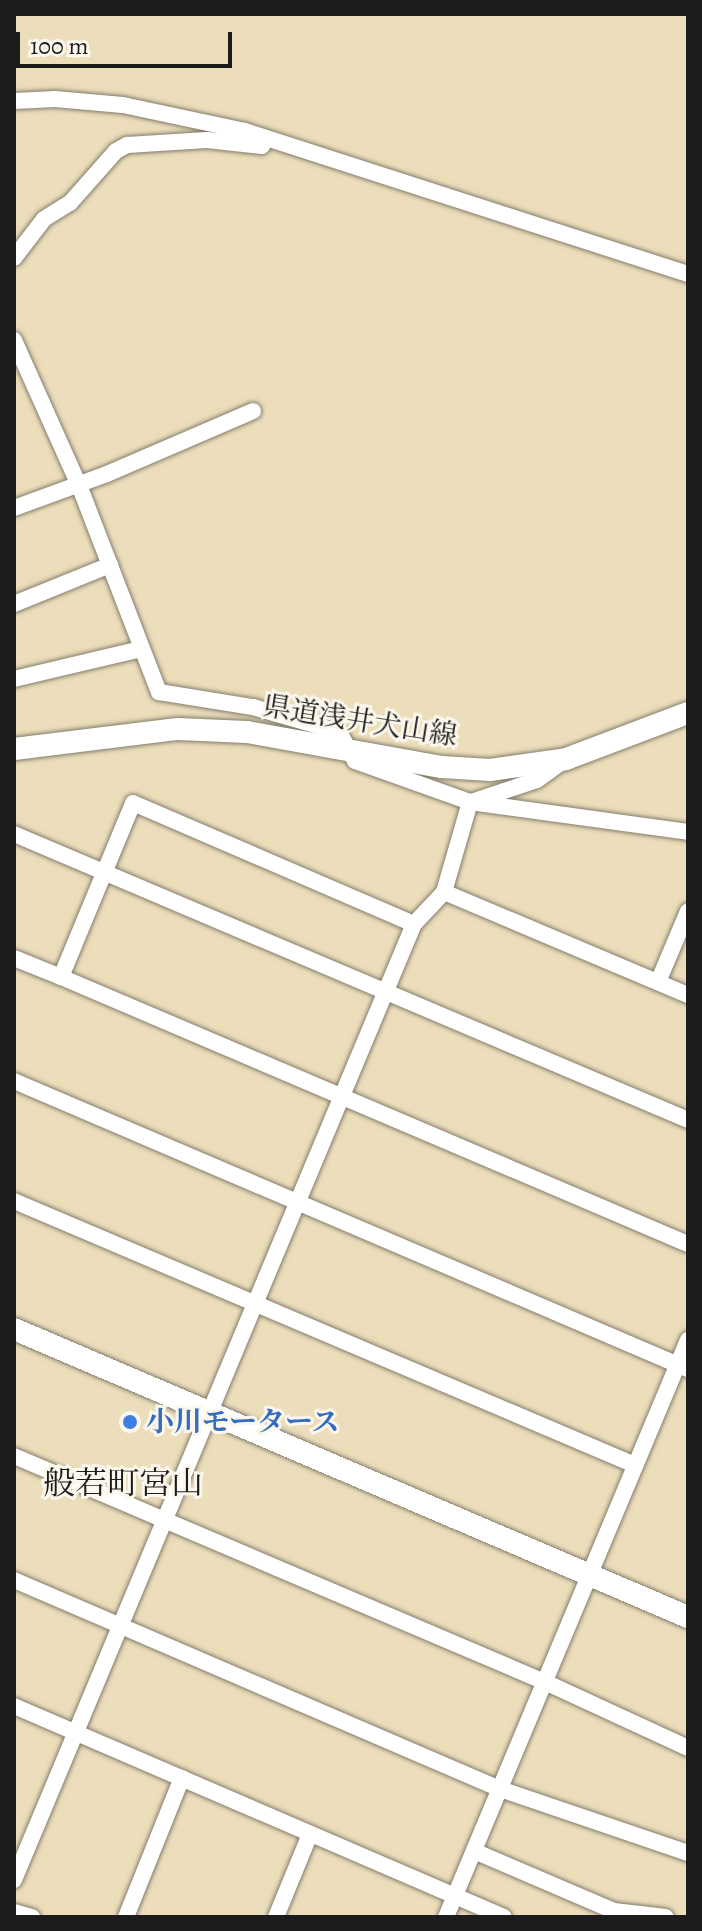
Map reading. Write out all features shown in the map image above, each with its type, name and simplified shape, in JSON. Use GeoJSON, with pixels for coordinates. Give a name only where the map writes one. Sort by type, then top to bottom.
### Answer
{"type":"FeatureCollection","features":[{"type":"Feature","properties":{"kind":"street"},"geometry":{"type":"LineString","coordinates":[[14,101],[55,99],[123,105],[205,121],[688,274]]}},
{"type":"Feature","properties":{"kind":"street"},"geometry":{"type":"LineString","coordinates":[[14,258],[44,219],[70,203],[116,151],[127,145],[207,140],[262,146],[266,139]]}},
{"type":"Feature","properties":{"kind":"street"},"geometry":{"type":"LineString","coordinates":[[14,340],[79,485],[159,692],[291,716],[339,732],[352,750],[355,761],[470,802],[688,832]]}},
{"type":"Feature","properties":{"kind":"street"},"geometry":{"type":"LineString","coordinates":[[14,508],[79,485],[253,411]]}},
{"type":"Feature","properties":{"kind":"street"},"geometry":{"type":"LineString","coordinates":[[14,604],[110,565]]}},
{"type":"Feature","properties":{"kind":"street"},"geometry":{"type":"LineString","coordinates":[[14,679],[141,649]]}},
{"type":"Feature","properties":{"kind":"street","name":"県道浅井犬山線"},"geometry":{"type":"LineString","coordinates":[[14,749],[178,729],[247,732],[442,767],[490,770],[566,759],[688,713]]}},
{"type":"Feature","properties":{"kind":"street"},"geometry":{"type":"LineString","coordinates":[[470,802],[537,780],[566,759]]}},
{"type":"Feature","properties":{"kind":"street"},"geometry":{"type":"LineString","coordinates":[[14,1880],[414,924],[444,892],[470,802]]}},
{"type":"Feature","properties":{"kind":"street"},"geometry":{"type":"LineString","coordinates":[[61,977],[133,803],[414,924]]}},
{"type":"Feature","properties":{"kind":"street"},"geometry":{"type":"LineString","coordinates":[[14,834],[688,1120]]}},
{"type":"Feature","properties":{"kind":"street"},"geometry":{"type":"LineString","coordinates":[[444,892],[688,995]]}},
{"type":"Feature","properties":{"kind":"street"},"geometry":{"type":"LineString","coordinates":[[658,982],[688,911]]}},
{"type":"Feature","properties":{"kind":"street"},"geometry":{"type":"LineString","coordinates":[[14,958],[688,1244]]}},
{"type":"Feature","properties":{"kind":"street"},"geometry":{"type":"LineString","coordinates":[[14,1081],[683,1367]]}},
{"type":"Feature","properties":{"kind":"street"},"geometry":{"type":"LineString","coordinates":[[14,1201],[635,1465]]}},
{"type":"Feature","properties":{"kind":"street"},"geometry":{"type":"LineString","coordinates":[[14,1329],[688,1617]]}},
{"type":"Feature","properties":{"kind":"street"},"geometry":{"type":"LineString","coordinates":[[446,1917],[635,1465],[683,1367],[688,1340]]}},
{"type":"Feature","properties":{"kind":"street"},"geometry":{"type":"LineString","coordinates":[[14,1456],[545,1682],[688,1748]]}},
{"type":"Feature","properties":{"kind":"street"},"geometry":{"type":"LineString","coordinates":[[14,1580],[500,1789],[688,1853]]}},
{"type":"Feature","properties":{"kind":"street"},"geometry":{"type":"LineString","coordinates":[[14,1706],[504,1917]]}},
{"type":"Feature","properties":{"kind":"street"},"geometry":{"type":"LineString","coordinates":[[126,1917],[182,1778]]}},
{"type":"Feature","properties":{"kind":"street"},"geometry":{"type":"LineString","coordinates":[[276,1917],[310,1834]]}},
{"type":"Feature","properties":{"kind":"street"},"geometry":{"type":"LineString","coordinates":[[474,1851],[621,1915],[666,1917]]}},
{"type":"Feature","properties":{"kind":"street"},"geometry":{"type":"LineString","coordinates":[[14,1912],[32,1917]]}},
{"type":"Feature","properties":{"kind":"place","name":"小川モータース"},"geometry":{"type":"Point","coordinates":[130,1422]}},
{"type":"Feature","properties":{"kind":"district","name":"般若町宮山"},"geometry":{"type":"Point","coordinates":[123,1483]}}]}
